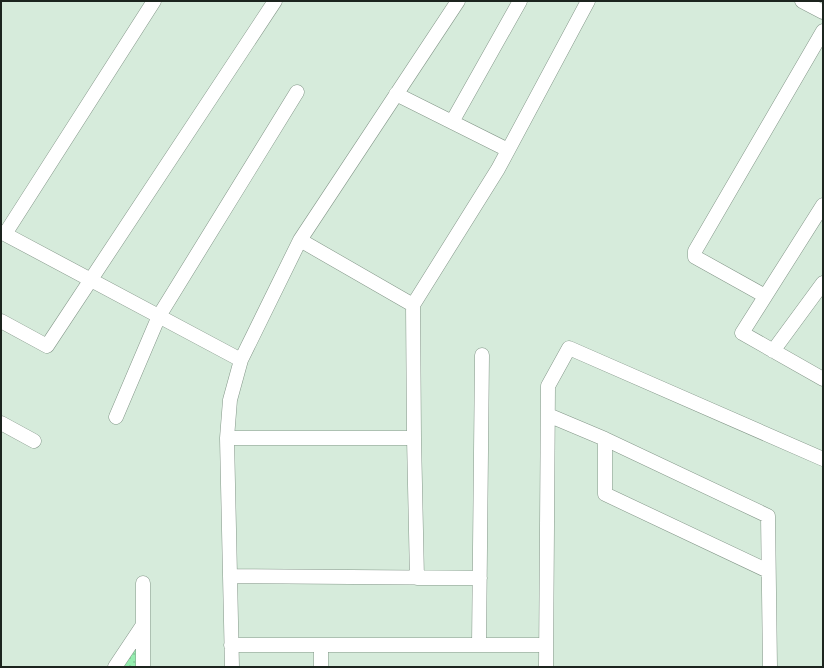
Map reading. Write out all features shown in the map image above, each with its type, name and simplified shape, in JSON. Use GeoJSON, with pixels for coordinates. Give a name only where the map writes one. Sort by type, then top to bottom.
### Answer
{"type":"FeatureCollection","features":[{"type":"Feature","properties":{"kind":"street"},"geometry":{"type":"LineString","coordinates":[[154,1],[3,233],[241,360]]}},
{"type":"Feature","properties":{"kind":"street"},"geometry":{"type":"LineString","coordinates":[[1,322],[47,346],[275,1]]}},
{"type":"Feature","properties":{"kind":"street"},"geometry":{"type":"LineString","coordinates":[[232,667],[227,438],[230,400],[241,360],[300,240],[458,1]]}},
{"type":"Feature","properties":{"kind":"street"},"geometry":{"type":"LineString","coordinates":[[452,122],[520,1]]}},
{"type":"Feature","properties":{"kind":"street"},"geometry":{"type":"LineString","coordinates":[[417,578],[413,305],[508,150],[588,1]]}},
{"type":"Feature","properties":{"kind":"street"},"geometry":{"type":"LineString","coordinates":[[802,1],[823,12]]}},
{"type":"Feature","properties":{"kind":"street"},"geometry":{"type":"LineString","coordinates":[[765,296],[694,257],[695,251],[823,31]]}},
{"type":"Feature","properties":{"kind":"street"},"geometry":{"type":"LineString","coordinates":[[116,417],[159,316],[297,92]]}},
{"type":"Feature","properties":{"kind":"street"},"geometry":{"type":"LineString","coordinates":[[396,94],[508,150]]}},
{"type":"Feature","properties":{"kind":"street"},"geometry":{"type":"LineString","coordinates":[[823,205],[742,333],[823,379]]}},
{"type":"Feature","properties":{"kind":"street"},"geometry":{"type":"LineString","coordinates":[[300,240],[413,305]]}},
{"type":"Feature","properties":{"kind":"street"},"geometry":{"type":"LineString","coordinates":[[773,351],[823,283]]}},
{"type":"Feature","properties":{"kind":"street"},"geometry":{"type":"LineString","coordinates":[[546,667],[548,386],[569,348],[823,459]]}},
{"type":"Feature","properties":{"kind":"street"},"geometry":{"type":"LineString","coordinates":[[479,645],[482,356]]}},
{"type":"Feature","properties":{"kind":"street"},"geometry":{"type":"LineString","coordinates":[[548,415],[605,439],[768,516],[770,667]]}},
{"type":"Feature","properties":{"kind":"street"},"geometry":{"type":"LineString","coordinates":[[1,423],[34,441]]}},
{"type":"Feature","properties":{"kind":"street"},"geometry":{"type":"LineString","coordinates":[[227,438],[414,438]]}},
{"type":"Feature","properties":{"kind":"street"},"geometry":{"type":"LineString","coordinates":[[605,439],[606,494],[768,571]]}},
{"type":"Feature","properties":{"kind":"street"},"geometry":{"type":"LineString","coordinates":[[230,576],[480,578]]}},
{"type":"Feature","properties":{"kind":"street"},"geometry":{"type":"LineString","coordinates":[[143,583],[143,667]]}},
{"type":"Feature","properties":{"kind":"street"},"geometry":{"type":"LineString","coordinates":[[115,667],[143,625]]}},
{"type":"Feature","properties":{"kind":"street"},"geometry":{"type":"LineString","coordinates":[[231,645],[546,645]]}},
{"type":"Feature","properties":{"kind":"street"},"geometry":{"type":"LineString","coordinates":[[321,645],[321,667]]}},
{"type":"Feature","properties":{"kind":"green space"},"geometry":{"type":"Polygon","coordinates":[[[136,641],[136,667],[118,667],[136,641]]]}}]}
